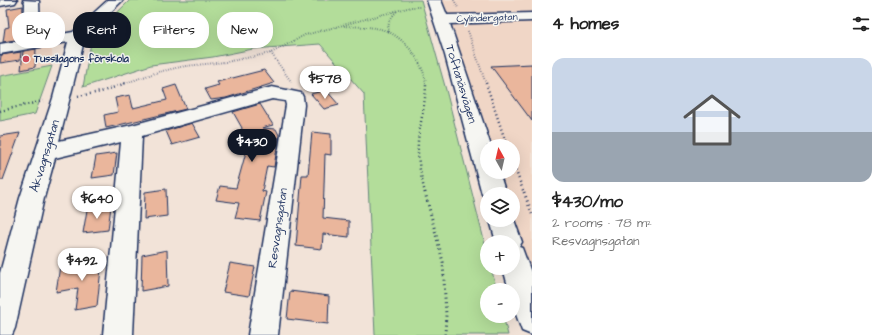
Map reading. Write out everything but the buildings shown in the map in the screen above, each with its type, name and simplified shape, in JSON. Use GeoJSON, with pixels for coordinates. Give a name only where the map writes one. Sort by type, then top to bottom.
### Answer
{"type":"FeatureCollection","features":[{"type":"Feature","properties":{"kind":"street"},"geometry":{"type":"LineString","coordinates":[[0,2],[10,0]]}},
{"type":"Feature","properties":{"kind":"street"},"geometry":{"type":"LineString","coordinates":[[30,0],[32,1],[32,12]]}},
{"type":"Feature","properties":{"kind":"street"},"geometry":{"type":"LineString","coordinates":[[103,12],[116,0]]}},
{"type":"Feature","properties":{"kind":"street","name":"Cylindergatan"},"geometry":{"type":"LineString","coordinates":[[437,9],[461,13],[532,17]]}},
{"type":"Feature","properties":{"kind":"street","name":"Toftanäsvägen"},"geometry":{"type":"LineString","coordinates":[[437,9],[480,148]]}},
{"type":"Feature","properties":{"kind":"street"},"geometry":{"type":"LineString","coordinates":[[0,49],[12,47]]}},
{"type":"Feature","properties":{"kind":"street","name":"Åkvagnsgatan"},"geometry":{"type":"LineString","coordinates":[[0,328],[32,198],[47,152],[75,48]]}},
{"type":"Feature","properties":{"kind":"street"},"geometry":{"type":"LineString","coordinates":[[47,152],[132,132],[272,93],[286,94]]}},
{"type":"Feature","properties":{"kind":"street","name":"Resvagnsgatan"},"geometry":{"type":"LineString","coordinates":[[262,335],[296,105],[294,97],[286,94]]}},
{"type":"Feature","properties":{"kind":"street"},"geometry":{"type":"LineString","coordinates":[[118,335],[132,132]]}},
{"type":"Feature","properties":{"kind":"street"},"geometry":{"type":"LineString","coordinates":[[518,275],[532,321]]}},
{"type":"Feature","properties":{"kind":"path"},"geometry":{"type":"LineString","coordinates":[[454,0],[461,13],[504,139]]}},
{"type":"Feature","properties":{"kind":"path"},"geometry":{"type":"LineString","coordinates":[[0,111],[46,100],[101,92],[158,72],[171,69],[226,62],[271,53],[305,35],[411,7],[461,13]]}},
{"type":"Feature","properties":{"kind":"path"},"geometry":{"type":"LineString","coordinates":[[399,10],[390,19],[387,25],[389,32],[417,59],[428,88],[426,104],[420,127],[418,152],[421,178],[443,257],[447,320],[445,335]]}},
{"type":"Feature","properties":{"kind":"path"},"geometry":{"type":"LineString","coordinates":[[342,26],[389,32]]}},
{"type":"Feature","properties":{"kind":"path"},"geometry":{"type":"LineString","coordinates":[[271,53],[293,83],[286,94]]}},
{"type":"Feature","properties":{"kind":"path"},"geometry":{"type":"LineString","coordinates":[[519,179],[532,214]]}},
{"type":"Feature","properties":{"kind":"shaded area"},"geometry":{"type":"Polygon","coordinates":[[[441,0],[532,0],[532,287],[520,247],[520,235],[516,235],[514,227],[520,227],[520,187],[502,187],[499,179],[520,179],[520,139],[487,139],[453,30],[441,0]]]}},
{"type":"Feature","properties":{"kind":"shaded area","name":"Tussilagons förskola"},"geometry":{"type":"Polygon","coordinates":[[[21,48],[52,48],[52,66],[0,76],[0,52],[21,48]]]}},
{"type":"Feature","properties":{"kind":"green space"},"geometry":{"type":"Polygon","coordinates":[[[130,0],[421,0],[446,90],[483,235],[480,235],[480,275],[493,275],[495,283],[480,283],[480,323],[505,323],[508,335],[375,335],[364,94],[320,44],[273,48],[273,12],[217,12],[217,48],[266,48],[151,65],[83,87],[90,48],[131,48],[131,12],[118,12],[130,0]]]}},
{"type":"Feature","properties":{"kind":"green space"},"geometry":{"type":"Polygon","coordinates":[[[52,66],[35,114],[0,121],[0,76],[52,66]]]}},
{"type":"Feature","properties":{"kind":"place","name":"Tussilagons förskola"},"geometry":{"type":"Point","coordinates":[26,59]}}]}
